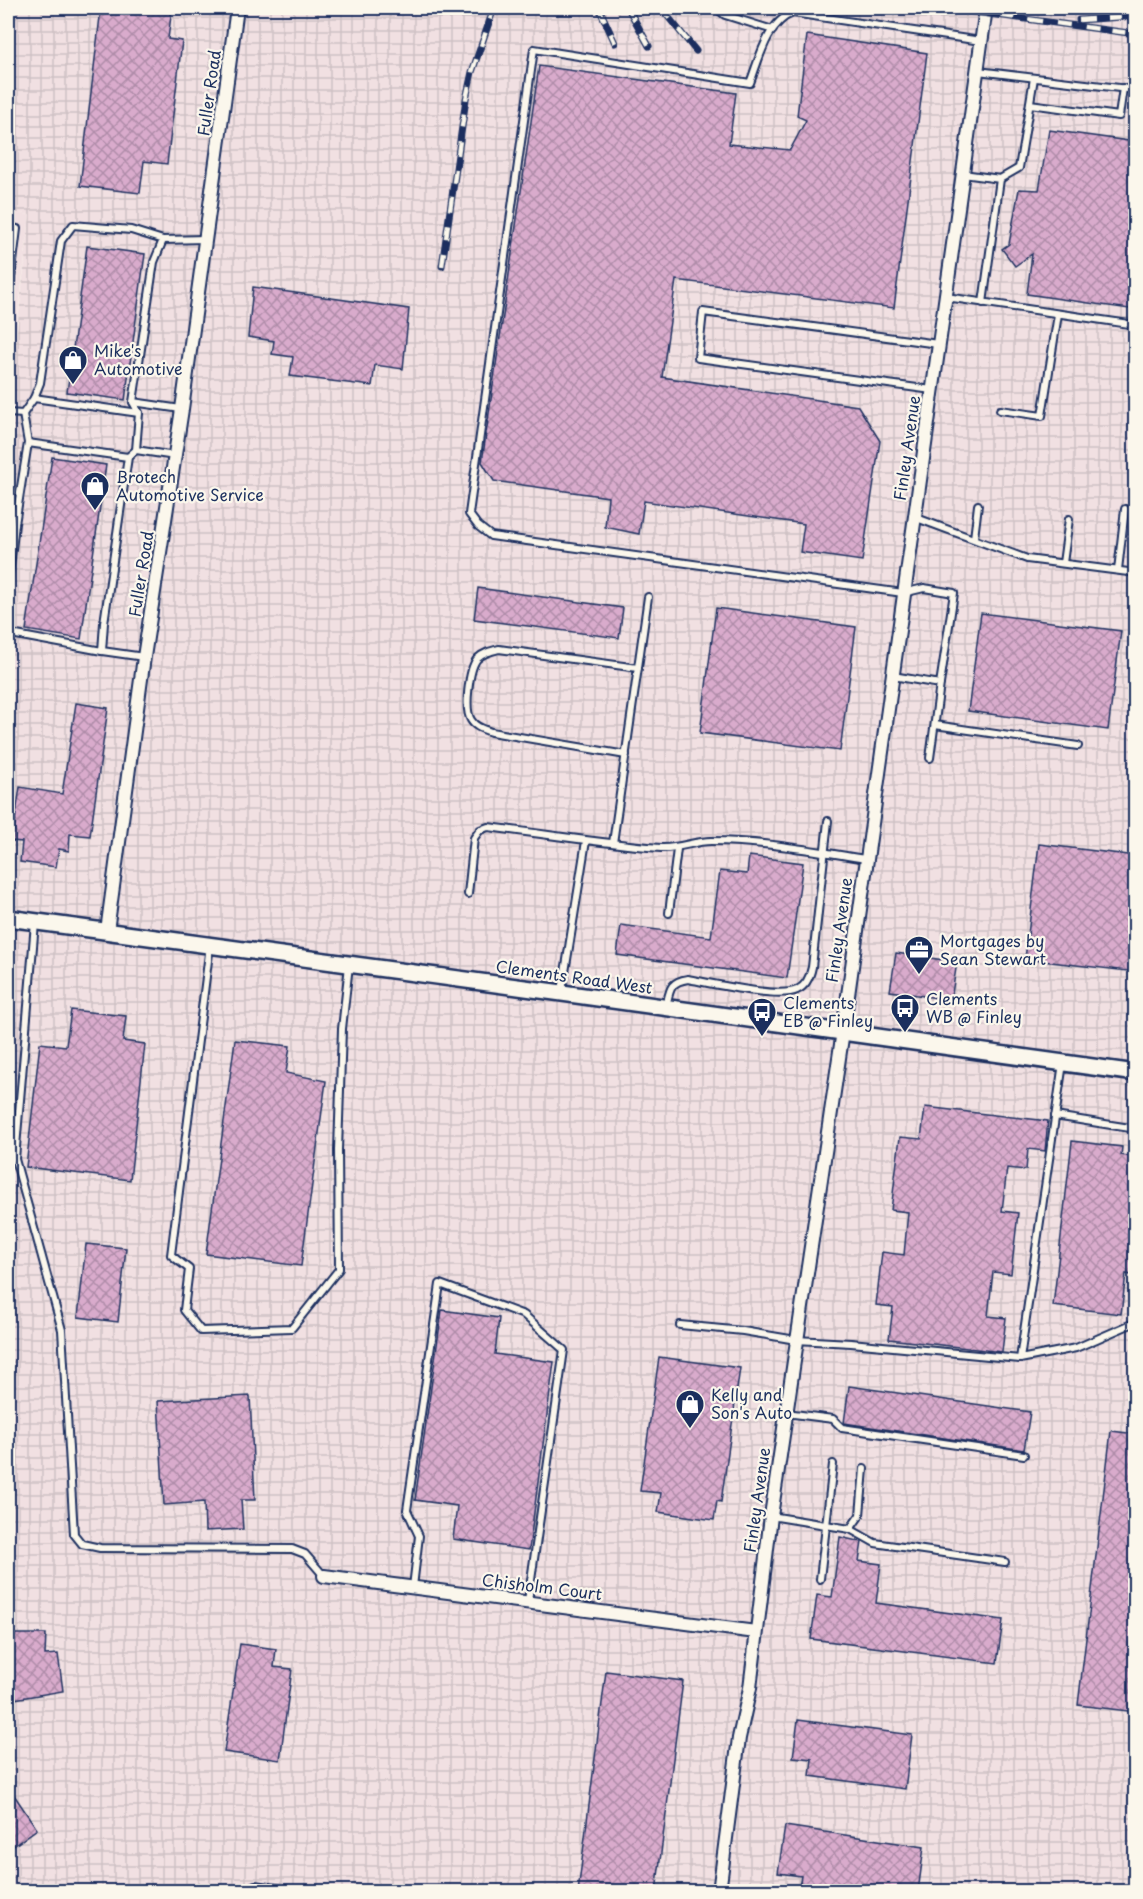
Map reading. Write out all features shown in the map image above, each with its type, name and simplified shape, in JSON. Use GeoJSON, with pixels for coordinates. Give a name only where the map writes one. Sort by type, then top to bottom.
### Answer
{"type":"FeatureCollection","features":[{"type":"Feature","properties":{"kind":"street","name":"Fuller Road"},"geometry":{"type":"LineString","coordinates":[[108,931],[144,657],[176,456],[237,8]]}},
{"type":"Feature","properties":{"kind":"street","name":"Finley Avenue"},"geometry":{"type":"LineString","coordinates":[[719,1892],[740,1738],[750,1688],[771,1516],[843,1031],[986,8]]}},
{"type":"Feature","properties":{"kind":"street","name":"Clements Road West"},"geometry":{"type":"LineString","coordinates":[[8,918],[1136,1073]]}},
{"type":"Feature","properties":{"kind":"street","name":"Chisholm Court"},"geometry":{"type":"LineString","coordinates":[[324,1576],[756,1632]]}},
{"type":"Feature","properties":{"kind":"lane"},"geometry":{"type":"LineString","coordinates":[[716,8],[725,15],[773,30]]}},
{"type":"Feature","properties":{"kind":"lane"},"geometry":{"type":"LineString","coordinates":[[930,758],[954,592],[924,588],[903,593],[491,536],[477,526],[469,514],[534,49],[750,83],[773,30],[785,16],[793,13],[981,41]]}},
{"type":"Feature","properties":{"kind":"lane"},"geometry":{"type":"LineString","coordinates":[[977,71],[1136,90]]}},
{"type":"Feature","properties":{"kind":"lane"},"geometry":{"type":"LineString","coordinates":[[963,174],[1000,179],[1019,168],[1034,78]]}},
{"type":"Feature","properties":{"kind":"lane"},"geometry":{"type":"LineString","coordinates":[[1030,104],[1119,116],[1123,88]]}},
{"type":"Feature","properties":{"kind":"lane"},"geometry":{"type":"LineString","coordinates":[[983,303],[1000,179]]}},
{"type":"Feature","properties":{"kind":"lane"},"geometry":{"type":"LineString","coordinates":[[8,583],[28,443],[22,414],[34,398],[40,383],[61,241],[73,225],[131,230],[162,240],[206,239]]}},
{"type":"Feature","properties":{"kind":"lane"},"geometry":{"type":"LineString","coordinates":[[8,227],[17,229],[8,303]]}},
{"type":"Feature","properties":{"kind":"lane"},"geometry":{"type":"LineString","coordinates":[[102,651],[128,457],[136,450],[139,413],[133,402],[153,262],[162,240]]}},
{"type":"Feature","properties":{"kind":"lane"},"geometry":{"type":"LineString","coordinates":[[945,297],[1136,325]]}},
{"type":"Feature","properties":{"kind":"lane"},"geometry":{"type":"LineString","coordinates":[[932,390],[698,358],[704,312],[938,344]]}},
{"type":"Feature","properties":{"kind":"lane"},"geometry":{"type":"LineString","coordinates":[[1000,410],[1042,416],[1058,314]]}},
{"type":"Feature","properties":{"kind":"lane"},"geometry":{"type":"LineString","coordinates":[[34,398],[139,413]]}},
{"type":"Feature","properties":{"kind":"lane"},"geometry":{"type":"LineString","coordinates":[[133,402],[182,409]]}},
{"type":"Feature","properties":{"kind":"lane"},"geometry":{"type":"LineString","coordinates":[[8,413],[22,414]]}},
{"type":"Feature","properties":{"kind":"lane"},"geometry":{"type":"LineString","coordinates":[[28,443],[128,457]]}},
{"type":"Feature","properties":{"kind":"lane"},"geometry":{"type":"LineString","coordinates":[[136,450],[176,456]]}},
{"type":"Feature","properties":{"kind":"lane"},"geometry":{"type":"LineString","coordinates":[[974,538],[978,505]]}},
{"type":"Feature","properties":{"kind":"lane"},"geometry":{"type":"LineString","coordinates":[[1118,570],[1125,509]]}},
{"type":"Feature","properties":{"kind":"lane"},"geometry":{"type":"LineString","coordinates":[[914,517],[1027,559],[1136,573]]}},
{"type":"Feature","properties":{"kind":"lane"},"geometry":{"type":"LineString","coordinates":[[1063,563],[1069,519]]}},
{"type":"Feature","properties":{"kind":"lane"},"geometry":{"type":"LineString","coordinates":[[613,843],[648,597]]}},
{"type":"Feature","properties":{"kind":"lane"},"geometry":{"type":"LineString","coordinates":[[8,628],[11,634],[144,657]]}},
{"type":"Feature","properties":{"kind":"lane"},"geometry":{"type":"LineString","coordinates":[[626,755],[479,728],[471,722],[467,712],[467,699],[472,669],[477,659],[487,651],[499,649],[638,668]]}},
{"type":"Feature","properties":{"kind":"lane"},"geometry":{"type":"LineString","coordinates":[[891,676],[940,684]]}},
{"type":"Feature","properties":{"kind":"lane"},"geometry":{"type":"LineString","coordinates":[[935,725],[1078,746]]}},
{"type":"Feature","properties":{"kind":"lane"},"geometry":{"type":"LineString","coordinates":[[666,1008],[670,990],[675,982],[680,980],[688,979],[766,992],[786,993],[796,991],[810,978],[828,821]]}},
{"type":"Feature","properties":{"kind":"lane"},"geometry":{"type":"LineString","coordinates":[[468,894],[474,838],[480,830],[488,827],[586,841],[677,849],[707,841],[740,842],[866,859]]}},
{"type":"Feature","properties":{"kind":"lane"},"geometry":{"type":"LineString","coordinates":[[562,993],[586,841]]}},
{"type":"Feature","properties":{"kind":"lane"},"geometry":{"type":"LineString","coordinates":[[669,913],[677,849]]}},
{"type":"Feature","properties":{"kind":"lane"},"geometry":{"type":"LineString","coordinates":[[35,923],[15,1159],[62,1330],[74,1534],[82,1544],[100,1548],[292,1549],[305,1554],[324,1576]]}},
{"type":"Feature","properties":{"kind":"lane"},"geometry":{"type":"LineString","coordinates":[[210,945],[171,1255],[189,1269],[184,1310],[201,1331],[292,1328],[339,1269],[338,1150],[342,1029],[349,964]]}},
{"type":"Feature","properties":{"kind":"lane"},"geometry":{"type":"LineString","coordinates":[[1020,1359],[1063,1062]]}},
{"type":"Feature","properties":{"kind":"lane"},"geometry":{"type":"LineString","coordinates":[[1055,1116],[1136,1129]]}},
{"type":"Feature","properties":{"kind":"lane"},"geometry":{"type":"LineString","coordinates":[[413,1587],[419,1536],[407,1510],[440,1284],[524,1315],[564,1350],[528,1601]]}},
{"type":"Feature","properties":{"kind":"lane"},"geometry":{"type":"LineString","coordinates":[[680,1325],[743,1331],[796,1340],[1020,1359],[1076,1348],[1136,1322]]}},
{"type":"Feature","properties":{"kind":"lane"},"geometry":{"type":"LineString","coordinates":[[786,1413],[833,1419],[842,1428],[1024,1455]]}},
{"type":"Feature","properties":{"kind":"lane"},"geometry":{"type":"LineString","coordinates":[[820,1579],[833,1464]]}},
{"type":"Feature","properties":{"kind":"lane"},"geometry":{"type":"LineString","coordinates":[[850,1529],[860,1515],[864,1469]]}},
{"type":"Feature","properties":{"kind":"lane"},"geometry":{"type":"LineString","coordinates":[[771,1516],[850,1529],[875,1543],[1005,1562]]}},
{"type":"Feature","properties":{"kind":"lane"},"geometry":{"type":"LineString","coordinates":[[240,1892],[255,1885],[304,1892]]}},
{"type":"Feature","properties":{"kind":"shaded area"},"geometry":{"type":"Polygon","coordinates":[[[8,8],[1135,8],[1135,1891],[8,1891],[8,366],[13,366],[30,215],[8,211],[8,8]]]}},
{"type":"Feature","properties":{"kind":"shaded area"},"geometry":{"type":"Polygon","coordinates":[[[8,211],[30,215],[12,366],[8,366],[8,211]]]}},
{"type":"Feature","properties":{"kind":"building"},"geometry":{"type":"Polygon","coordinates":[[[101,8],[172,8],[168,39],[182,41],[167,164],[144,161],[140,193],[80,186],[101,8]]]}},
{"type":"Feature","properties":{"kind":"building"},"geometry":{"type":"Polygon","coordinates":[[[807,35],[927,53],[894,308],[676,280],[662,377],[858,406],[880,441],[862,561],[800,552],[804,524],[644,501],[639,534],[605,527],[608,497],[494,481],[482,462],[539,66],[736,93],[729,144],[790,150],[806,120],[797,116],[807,35]]]}},
{"type":"Feature","properties":{"kind":"building"},"geometry":{"type":"Polygon","coordinates":[[[1049,130],[1136,142],[1136,310],[1027,294],[1032,254],[1015,266],[1002,249],[1009,244],[1019,189],[1039,190],[1049,130]]]}},
{"type":"Feature","properties":{"kind":"building"},"geometry":{"type":"Polygon","coordinates":[[[87,246],[145,254],[125,400],[67,392],[87,246]]]}},
{"type":"Feature","properties":{"kind":"building"},"geometry":{"type":"Polygon","coordinates":[[[253,287],[409,309],[403,369],[375,365],[372,386],[290,376],[293,357],[272,354],[274,341],[248,337],[253,287]]]}},
{"type":"Feature","properties":{"kind":"building"},"geometry":{"type":"Polygon","coordinates":[[[52,457],[106,465],[81,639],[26,630],[52,457]]]}},
{"type":"Feature","properties":{"kind":"building"},"geometry":{"type":"Polygon","coordinates":[[[478,588],[623,608],[619,638],[474,619],[478,588]]]}},
{"type":"Feature","properties":{"kind":"building"},"geometry":{"type":"Polygon","coordinates":[[[716,608],[856,627],[840,751],[700,733],[716,608]]]}},
{"type":"Feature","properties":{"kind":"building"},"geometry":{"type":"Polygon","coordinates":[[[981,613],[1121,631],[1108,730],[968,711],[981,613]]]}},
{"type":"Feature","properties":{"kind":"building"},"geometry":{"type":"Polygon","coordinates":[[[76,703],[108,708],[90,836],[70,834],[69,851],[59,849],[56,867],[20,862],[22,842],[12,841],[20,787],[62,794],[76,703]]]}},
{"type":"Feature","properties":{"kind":"building"},"geometry":{"type":"Polygon","coordinates":[[[1039,844],[1136,856],[1136,972],[1025,959],[1039,844]]]}},
{"type":"Feature","properties":{"kind":"building"},"geometry":{"type":"Polygon","coordinates":[[[749,856],[803,863],[787,978],[617,955],[621,925],[711,937],[720,871],[747,874],[749,856]]]}},
{"type":"Feature","properties":{"kind":"building"},"geometry":{"type":"Polygon","coordinates":[[[896,953],[957,962],[951,1000],[890,991],[896,953]]]}},
{"type":"Feature","properties":{"kind":"building"},"geometry":{"type":"Polygon","coordinates":[[[71,1010],[126,1016],[123,1041],[145,1044],[130,1180],[26,1167],[40,1043],[66,1046],[71,1010]]]}},
{"type":"Feature","properties":{"kind":"building"},"geometry":{"type":"Polygon","coordinates":[[[235,1040],[290,1046],[286,1073],[326,1081],[301,1266],[206,1254],[235,1040]]]}},
{"type":"Feature","properties":{"kind":"building"},"geometry":{"type":"Polygon","coordinates":[[[925,1107],[1048,1121],[1045,1151],[1028,1149],[1026,1170],[1007,1168],[1002,1211],[1018,1213],[1011,1274],[993,1272],[988,1316],[1006,1318],[1002,1352],[889,1339],[893,1307],[876,1305],[882,1252],[904,1255],[908,1212],[891,1210],[900,1137],[921,1139],[925,1107]]]}},
{"type":"Feature","properties":{"kind":"building"},"geometry":{"type":"Polygon","coordinates":[[[1072,1141],[1122,1147],[1121,1155],[1136,1157],[1136,1276],[1126,1274],[1121,1314],[1053,1306],[1072,1141]]]}},
{"type":"Feature","properties":{"kind":"building"},"geometry":{"type":"Polygon","coordinates":[[[86,1244],[126,1248],[118,1322],[78,1317],[86,1244]]]}},
{"type":"Feature","properties":{"kind":"building"},"geometry":{"type":"Polygon","coordinates":[[[442,1310],[499,1318],[495,1354],[554,1362],[529,1550],[453,1539],[457,1506],[415,1500],[442,1310]]]}},
{"type":"Feature","properties":{"kind":"building","name":"Kelly and Son's Auto"},"geometry":{"type":"Polygon","coordinates":[[[659,1357],[740,1368],[721,1502],[717,1501],[714,1520],[658,1512],[661,1493],[640,1491],[659,1357]]]}},
{"type":"Feature","properties":{"kind":"building"},"geometry":{"type":"Polygon","coordinates":[[[849,1386],[1030,1412],[1024,1450],[844,1423],[849,1386]]]}},
{"type":"Feature","properties":{"kind":"building"},"geometry":{"type":"Polygon","coordinates":[[[250,1396],[255,1500],[241,1500],[243,1529],[205,1531],[204,1502],[164,1505],[158,1401],[250,1396]]]}},
{"type":"Feature","properties":{"kind":"building"},"geometry":{"type":"Polygon","coordinates":[[[1111,1431],[1136,1434],[1136,1712],[1078,1705],[1111,1431]]]}},
{"type":"Feature","properties":{"kind":"building"},"geometry":{"type":"Polygon","coordinates":[[[840,1537],[862,1542],[859,1561],[881,1564],[876,1603],[1003,1620],[997,1663],[811,1639],[817,1595],[832,1597],[840,1537]]]}},
{"type":"Feature","properties":{"kind":"building"},"geometry":{"type":"Polygon","coordinates":[[[8,1634],[46,1634],[45,1655],[58,1654],[63,1691],[8,1700],[8,1634]]]}},
{"type":"Feature","properties":{"kind":"building"},"geometry":{"type":"Polygon","coordinates":[[[240,1644],[276,1649],[274,1667],[292,1669],[280,1760],[224,1752],[240,1644]]]}},
{"type":"Feature","properties":{"kind":"building"},"geometry":{"type":"Polygon","coordinates":[[[606,1671],[683,1681],[656,1892],[578,1892],[606,1671]]]}},
{"type":"Feature","properties":{"kind":"building"},"geometry":{"type":"Polygon","coordinates":[[[798,1720],[912,1735],[905,1789],[810,1776],[812,1759],[793,1757],[798,1720]]]}},
{"type":"Feature","properties":{"kind":"building"},"geometry":{"type":"Polygon","coordinates":[[[8,1786],[37,1829],[8,1850],[8,1786]]]}},
{"type":"Feature","properties":{"kind":"building"},"geometry":{"type":"Polygon","coordinates":[[[785,1826],[924,1847],[918,1892],[828,1892],[799,1887],[801,1876],[778,1873],[785,1826]]]}},
{"type":"Feature","properties":{"kind":"railway"},"geometry":{"type":"LineString","coordinates":[[442,266],[466,99],[472,72],[494,8]]}},
{"type":"Feature","properties":{"kind":"railway"},"geometry":{"type":"LineString","coordinates":[[599,8],[615,43]]}},
{"type":"Feature","properties":{"kind":"railway"},"geometry":{"type":"LineString","coordinates":[[628,8],[649,46]]}},
{"type":"Feature","properties":{"kind":"railway"},"geometry":{"type":"LineString","coordinates":[[661,8],[696,51]]}},
{"type":"Feature","properties":{"kind":"railway"},"geometry":{"type":"LineString","coordinates":[[945,8],[1136,34]]}},
{"type":"Feature","properties":{"kind":"railway"},"geometry":{"type":"LineString","coordinates":[[1079,20],[1136,16]]}},
{"type":"Feature","properties":{"kind":"place","name":"Mike's Automotive"},"geometry":{"type":"Point","coordinates":[73,386]}},
{"type":"Feature","properties":{"kind":"place","name":"Brotech Automotive Service"},"geometry":{"type":"Point","coordinates":[95,512]}},
{"type":"Feature","properties":{"kind":"place","name":"Mortgages by Sean Stewart"},"geometry":{"type":"Point","coordinates":[919,976]}},
{"type":"Feature","properties":{"kind":"place","name":"Clements WB @ Finley"},"geometry":{"type":"Point","coordinates":[905,1034]}},
{"type":"Feature","properties":{"kind":"place","name":"Clements EB @ Finley"},"geometry":{"type":"Point","coordinates":[762,1038]}},
{"type":"Feature","properties":{"kind":"place","name":"Kelly and Son's Auto"},"geometry":{"type":"Point","coordinates":[690,1430]}}]}
